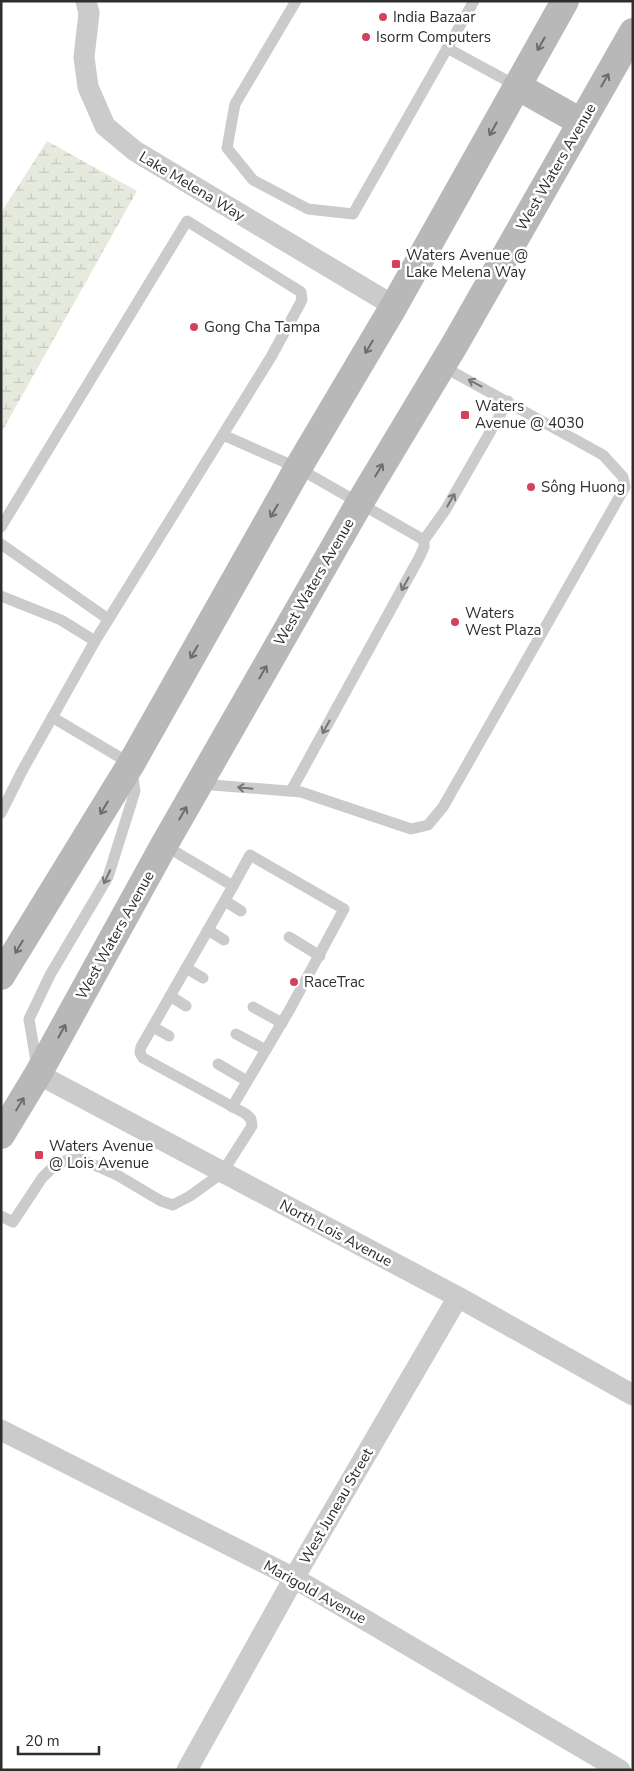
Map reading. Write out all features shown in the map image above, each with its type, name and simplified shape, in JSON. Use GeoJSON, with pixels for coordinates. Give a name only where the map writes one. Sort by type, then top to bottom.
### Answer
{"type":"FeatureCollection","features":[{"type":"Feature","properties":{"kind":"main road"},"geometry":{"type":"LineString","coordinates":[[1,976],[131,764],[298,468],[394,306],[565,1]]}},
{"type":"Feature","properties":{"kind":"main road","name":"West Waters Avenue"},"geometry":{"type":"LineString","coordinates":[[1,1135],[38,1074],[164,845],[359,504],[442,366],[633,32]]}},
{"type":"Feature","properties":{"kind":"main road"},"geometry":{"type":"LineString","coordinates":[[517,86],[581,122]]}},
{"type":"Feature","properties":{"kind":"street","name":"Lake Melena Way"},"geometry":{"type":"LineString","coordinates":[[86,1],[89,13],[84,57],[88,87],[106,126],[134,152],[394,306]]}},
{"type":"Feature","properties":{"kind":"street","name":"North Lois Avenue"},"geometry":{"type":"LineString","coordinates":[[38,1074],[458,1297],[633,1395]]}},
{"type":"Feature","properties":{"kind":"street","name":"West Juneau Street"},"geometry":{"type":"LineString","coordinates":[[187,1770],[294,1578],[458,1297]]}},
{"type":"Feature","properties":{"kind":"street","name":"Marigold Avenue"},"geometry":{"type":"LineString","coordinates":[[1,1430],[294,1578],[620,1770]]}},
{"type":"Feature","properties":{"kind":"lane"},"geometry":{"type":"LineString","coordinates":[[296,1],[235,104],[227,148],[252,180],[308,209],[353,214],[474,1]]}},
{"type":"Feature","properties":{"kind":"lane"},"geometry":{"type":"LineString","coordinates":[[447,48],[517,86]]}},
{"type":"Feature","properties":{"kind":"lane"},"geometry":{"type":"LineString","coordinates":[[1,526],[187,221],[301,292],[302,300],[271,358],[94,641],[1,813]]}},
{"type":"Feature","properties":{"kind":"lane"},"geometry":{"type":"LineString","coordinates":[[200,784],[301,792],[411,829],[428,825],[443,807],[625,487],[623,477],[603,455],[442,366]]}},
{"type":"Feature","properties":{"kind":"lane"},"geometry":{"type":"LineString","coordinates":[[291,792],[419,558],[424,547],[424,540],[446,509],[508,401]]}},
{"type":"Feature","properties":{"kind":"lane"},"geometry":{"type":"LineString","coordinates":[[223,435],[298,468],[424,540]]}},
{"type":"Feature","properties":{"kind":"lane"},"geometry":{"type":"LineString","coordinates":[[1,544],[108,618]]}},
{"type":"Feature","properties":{"kind":"lane"},"geometry":{"type":"LineString","coordinates":[[1,596],[61,620],[94,641]]}},
{"type":"Feature","properties":{"kind":"lane"},"geometry":{"type":"LineString","coordinates":[[38,1074],[29,1019],[50,975],[108,877],[135,792],[131,764],[52,717]]}},
{"type":"Feature","properties":{"kind":"lane"},"geometry":{"type":"LineString","coordinates":[[164,845],[233,886]]}},
{"type":"Feature","properties":{"kind":"lane"},"geometry":{"type":"LineString","coordinates":[[1,1216],[13,1222],[42,1178],[55,1165],[67,1160],[81,1159],[116,1175],[161,1201],[173,1205],[190,1196],[222,1173],[252,1126],[251,1119],[143,1058],[140,1053],[141,1047],[250,855],[344,909],[320,956],[232,1107]]}},
{"type":"Feature","properties":{"kind":"lane"},"geometry":{"type":"LineString","coordinates":[[225,901],[241,911]]}},
{"type":"Feature","properties":{"kind":"lane"},"geometry":{"type":"LineString","coordinates":[[208,930],[224,940]]}},
{"type":"Feature","properties":{"kind":"lane"},"geometry":{"type":"LineString","coordinates":[[288,937],[320,956]]}},
{"type":"Feature","properties":{"kind":"lane"},"geometry":{"type":"LineString","coordinates":[[186,968],[203,978]]}},
{"type":"Feature","properties":{"kind":"lane"},"geometry":{"type":"LineString","coordinates":[[170,996],[186,1006]]}},
{"type":"Feature","properties":{"kind":"lane"},"geometry":{"type":"LineString","coordinates":[[253,1007],[282,1023]]}},
{"type":"Feature","properties":{"kind":"lane"},"geometry":{"type":"LineString","coordinates":[[153,1027],[169,1036]]}},
{"type":"Feature","properties":{"kind":"lane"},"geometry":{"type":"LineString","coordinates":[[236,1034],[266,1050]]}},
{"type":"Feature","properties":{"kind":"lane"},"geometry":{"type":"LineString","coordinates":[[218,1064],[247,1081]]}},
{"type":"Feature","properties":{"kind":"green space"},"geometry":{"type":"Polygon","coordinates":[[[47,141],[137,191],[1,433],[1,213],[47,141]]]}},
{"type":"Feature","properties":{"kind":"place","name":"India Bazaar"},"geometry":{"type":"Point","coordinates":[383,17]}},
{"type":"Feature","properties":{"kind":"place","name":"Isorm Computers"},"geometry":{"type":"Point","coordinates":[366,37]}},
{"type":"Feature","properties":{"kind":"place","name":"Waters Avenue @ Lake Melena Way"},"geometry":{"type":"Point","coordinates":[396,264]}},
{"type":"Feature","properties":{"kind":"place","name":"Gong Cha Tampa"},"geometry":{"type":"Point","coordinates":[194,327]}},
{"type":"Feature","properties":{"kind":"place","name":"Waters Avenue @ 4030"},"geometry":{"type":"Point","coordinates":[465,415]}},
{"type":"Feature","properties":{"kind":"place","name":"Sông Huong"},"geometry":{"type":"Point","coordinates":[531,487]}},
{"type":"Feature","properties":{"kind":"place","name":"Waters West Plaza"},"geometry":{"type":"Point","coordinates":[455,622]}},
{"type":"Feature","properties":{"kind":"place","name":"RaceTrac"},"geometry":{"type":"Point","coordinates":[294,982]}},
{"type":"Feature","properties":{"kind":"place","name":"Waters Avenue @ Lois Avenue"},"geometry":{"type":"Point","coordinates":[39,1155]}}]}
